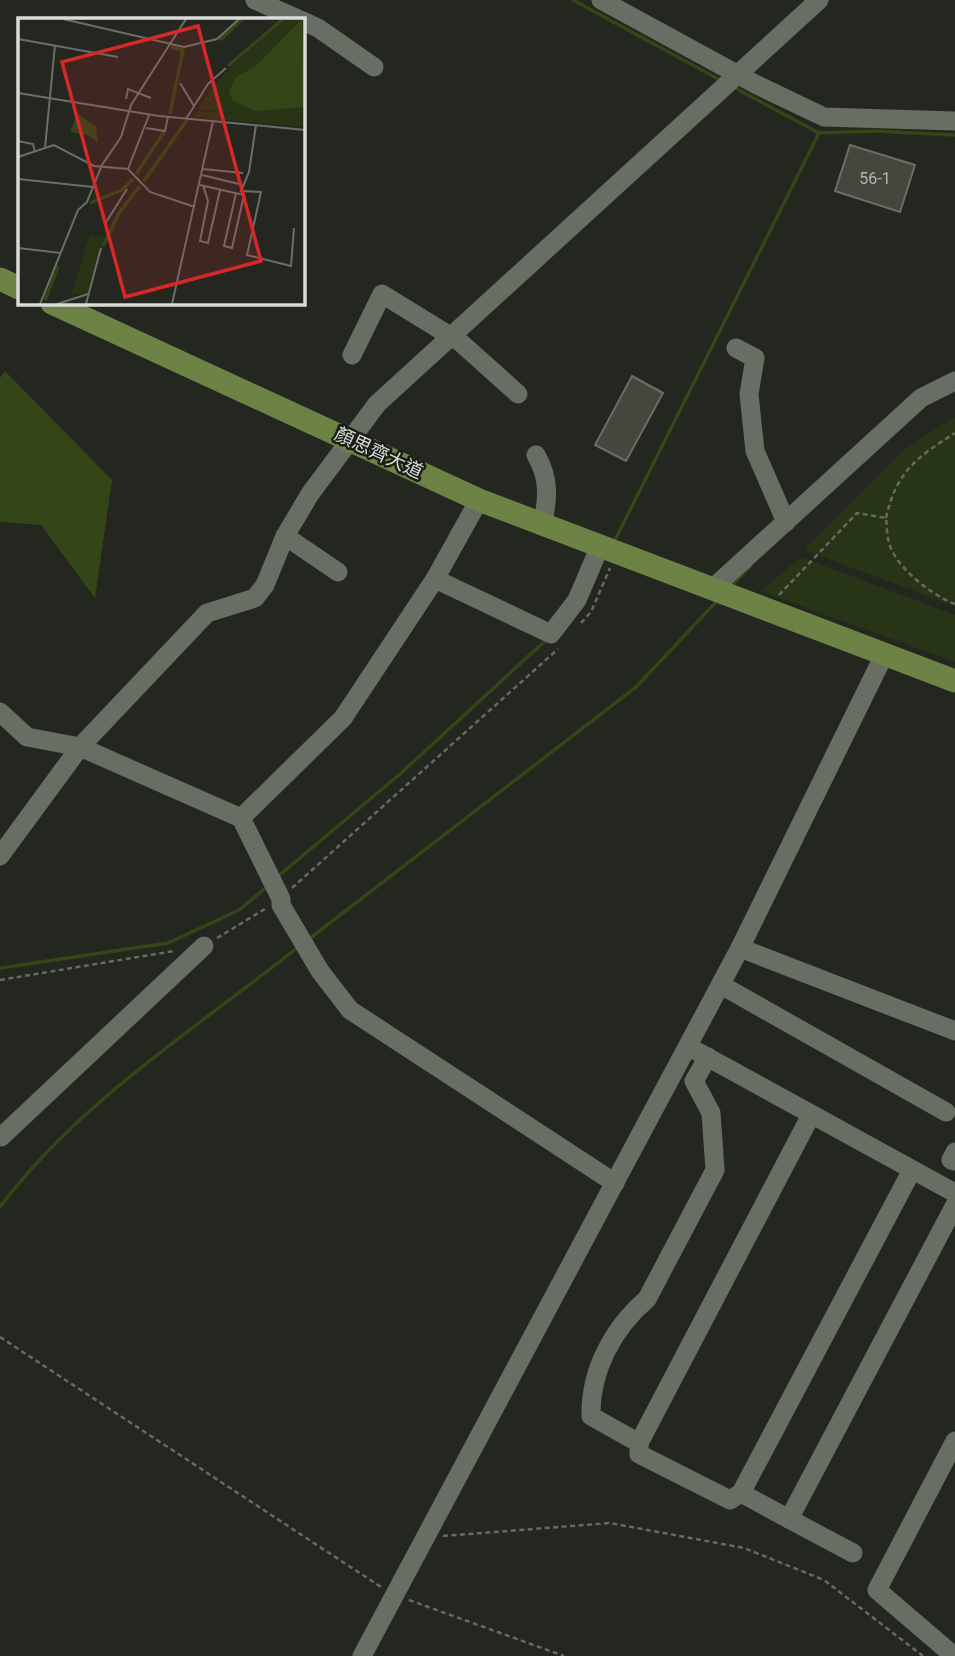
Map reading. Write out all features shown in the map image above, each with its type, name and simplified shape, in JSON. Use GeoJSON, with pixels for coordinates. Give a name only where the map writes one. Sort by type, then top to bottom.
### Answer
{"type":"FeatureCollection","features":[{"type":"Feature","properties":{"kind":"main road"},"geometry":{"type":"LineString","coordinates":[[0,279],[18,288]]}},
{"type":"Feature","properties":{"kind":"main road","name":"顏思齊大道"},"geometry":{"type":"LineString","coordinates":[[54,304],[479,500],[955,681]]}},
{"type":"Feature","properties":{"kind":"street"},"geometry":{"type":"LineString","coordinates":[[255,0],[296,18]]}},
{"type":"Feature","properties":{"kind":"street"},"geometry":{"type":"LineString","coordinates":[[601,0],[824,117],[955,121]]}},
{"type":"Feature","properties":{"kind":"street"},"geometry":{"type":"LineString","coordinates":[[0,856],[80,747],[207,613],[255,598],[265,585],[285,536],[349,438],[377,404],[819,0]]}},
{"type":"Feature","properties":{"kind":"street"},"geometry":{"type":"LineString","coordinates":[[304,22],[318,28],[374,67]]}},
{"type":"Feature","properties":{"kind":"street"},"geometry":{"type":"LineString","coordinates":[[352,355],[382,294],[450,337],[518,394]]}},
{"type":"Feature","properties":{"kind":"street"},"geometry":{"type":"LineString","coordinates":[[736,348],[755,358],[750,394],[755,451],[786,522]]}},
{"type":"Feature","properties":{"kind":"street"},"geometry":{"type":"LineString","coordinates":[[723,594],[786,522],[921,398],[955,381]]}},
{"type":"Feature","properties":{"kind":"street"},"geometry":{"type":"LineString","coordinates":[[536,455],[546,472],[548,502],[542,526]]}},
{"type":"Feature","properties":{"kind":"street"},"geometry":{"type":"LineString","coordinates":[[242,818],[343,718],[435,579],[479,500]]}},
{"type":"Feature","properties":{"kind":"street"},"geometry":{"type":"LineString","coordinates":[[285,536],[338,572]]}},
{"type":"Feature","properties":{"kind":"street"},"geometry":{"type":"LineString","coordinates":[[435,579],[551,634],[577,600],[608,549]]}},
{"type":"Feature","properties":{"kind":"street"},"geometry":{"type":"LineString","coordinates":[[362,1656],[721,985],[884,655]]}},
{"type":"Feature","properties":{"kind":"street"},"geometry":{"type":"LineString","coordinates":[[0,712],[27,737],[80,747],[242,818],[281,899],[281,905],[320,971],[350,1010],[615,1183]]}},
{"type":"Feature","properties":{"kind":"street"},"geometry":{"type":"LineString","coordinates":[[1,1137],[204,946]]}},
{"type":"Feature","properties":{"kind":"street"},"geometry":{"type":"LineString","coordinates":[[740,948],[955,1031]]}},
{"type":"Feature","properties":{"kind":"street"},"geometry":{"type":"LineString","coordinates":[[721,985],[946,1112]]}},
{"type":"Feature","properties":{"kind":"street"},"geometry":{"type":"LineString","coordinates":[[688,1046],[955,1192]]}},
{"type":"Feature","properties":{"kind":"street"},"geometry":{"type":"LineString","coordinates":[[639,1443],[591,1416],[591,1401],[602,1357],[631,1313],[647,1299],[715,1170],[711,1113],[694,1081],[708,1057]]}},
{"type":"Feature","properties":{"kind":"street"},"geometry":{"type":"LineString","coordinates":[[811,1115],[639,1443],[639,1454],[730,1500],[741,1493],[912,1170]]}},
{"type":"Feature","properties":{"kind":"street"},"geometry":{"type":"LineString","coordinates":[[955,1152],[951,1160],[955,1161]]}},
{"type":"Feature","properties":{"kind":"street"},"geometry":{"type":"LineString","coordinates":[[789,1519],[955,1205]]}},
{"type":"Feature","properties":{"kind":"street"},"geometry":{"type":"LineString","coordinates":[[954,1656],[877,1590],[955,1441]]}},
{"type":"Feature","properties":{"kind":"street"},"geometry":{"type":"LineString","coordinates":[[741,1493],[853,1553]]}},
{"type":"Feature","properties":{"kind":"path"},"geometry":{"type":"LineString","coordinates":[[955,433],[915,459],[891,497],[886,518],[890,547],[914,578],[935,596],[955,604]]}},
{"type":"Feature","properties":{"kind":"path"},"geometry":{"type":"LineString","coordinates":[[768,612],[783,589],[857,513],[886,518]]}},
{"type":"Feature","properties":{"kind":"path"},"geometry":{"type":"LineString","coordinates":[[577,628],[591,612],[608,549]]}},
{"type":"Feature","properties":{"kind":"path"},"geometry":{"type":"LineString","coordinates":[[204,946],[281,899],[562,644]]}},
{"type":"Feature","properties":{"kind":"path"},"geometry":{"type":"LineString","coordinates":[[0,980],[177,950]]}},
{"type":"Feature","properties":{"kind":"path"},"geometry":{"type":"LineString","coordinates":[[0,1337],[394,1596],[564,1656]]}},
{"type":"Feature","properties":{"kind":"path"},"geometry":{"type":"LineString","coordinates":[[425,1537],[610,1523],[744,1548],[824,1580],[923,1656]]}},
{"type":"Feature","properties":{"kind":"shaded area"},"geometry":{"type":"Polygon","coordinates":[[[5,371],[112,480],[95,598],[41,525],[0,522],[0,378],[5,371]]]}},
{"type":"Feature","properties":{"kind":"shaded area"},"geometry":{"type":"Polygon","coordinates":[[[955,417],[955,606],[804,550],[905,448],[955,417]]]}},
{"type":"Feature","properties":{"kind":"shaded area"},"geometry":{"type":"Polygon","coordinates":[[[801,557],[955,615],[955,662],[760,591],[801,557]]]}},
{"type":"Feature","properties":{"kind":"building"},"geometry":{"type":"Polygon","coordinates":[[[850,145],[915,165],[900,212],[835,191],[850,145]]]}},
{"type":"Feature","properties":{"kind":"building"},"geometry":{"type":"Polygon","coordinates":[[[632,376],[663,393],[626,461],[595,445],[632,376]]]}},
{"type":"Feature","properties":{"kind":"waterway"},"geometry":{"type":"LineString","coordinates":[[573,0],[722,81]]}},
{"type":"Feature","properties":{"kind":"waterway"},"geometry":{"type":"LineString","coordinates":[[614,542],[819,133],[735,88]]}},
{"type":"Feature","properties":{"kind":"waterway"},"geometry":{"type":"LineString","coordinates":[[819,133],[875,131],[955,135]]}},
{"type":"Feature","properties":{"kind":"waterway"},"geometry":{"type":"LineString","coordinates":[[729,588],[751,566]]}},
{"type":"Feature","properties":{"kind":"waterway"},"geometry":{"type":"LineString","coordinates":[[309,939],[636,687],[717,601]]}},
{"type":"Feature","properties":{"kind":"waterway"},"geometry":{"type":"LineString","coordinates":[[276,878],[400,774],[546,640]]}},
{"type":"Feature","properties":{"kind":"waterway"},"geometry":{"type":"LineString","coordinates":[[0,968],[168,943],[239,910],[268,886]]}},
{"type":"Feature","properties":{"kind":"waterway"},"geometry":{"type":"LineString","coordinates":[[0,1207],[31,1169],[102,1100],[297,948]]}}]}
